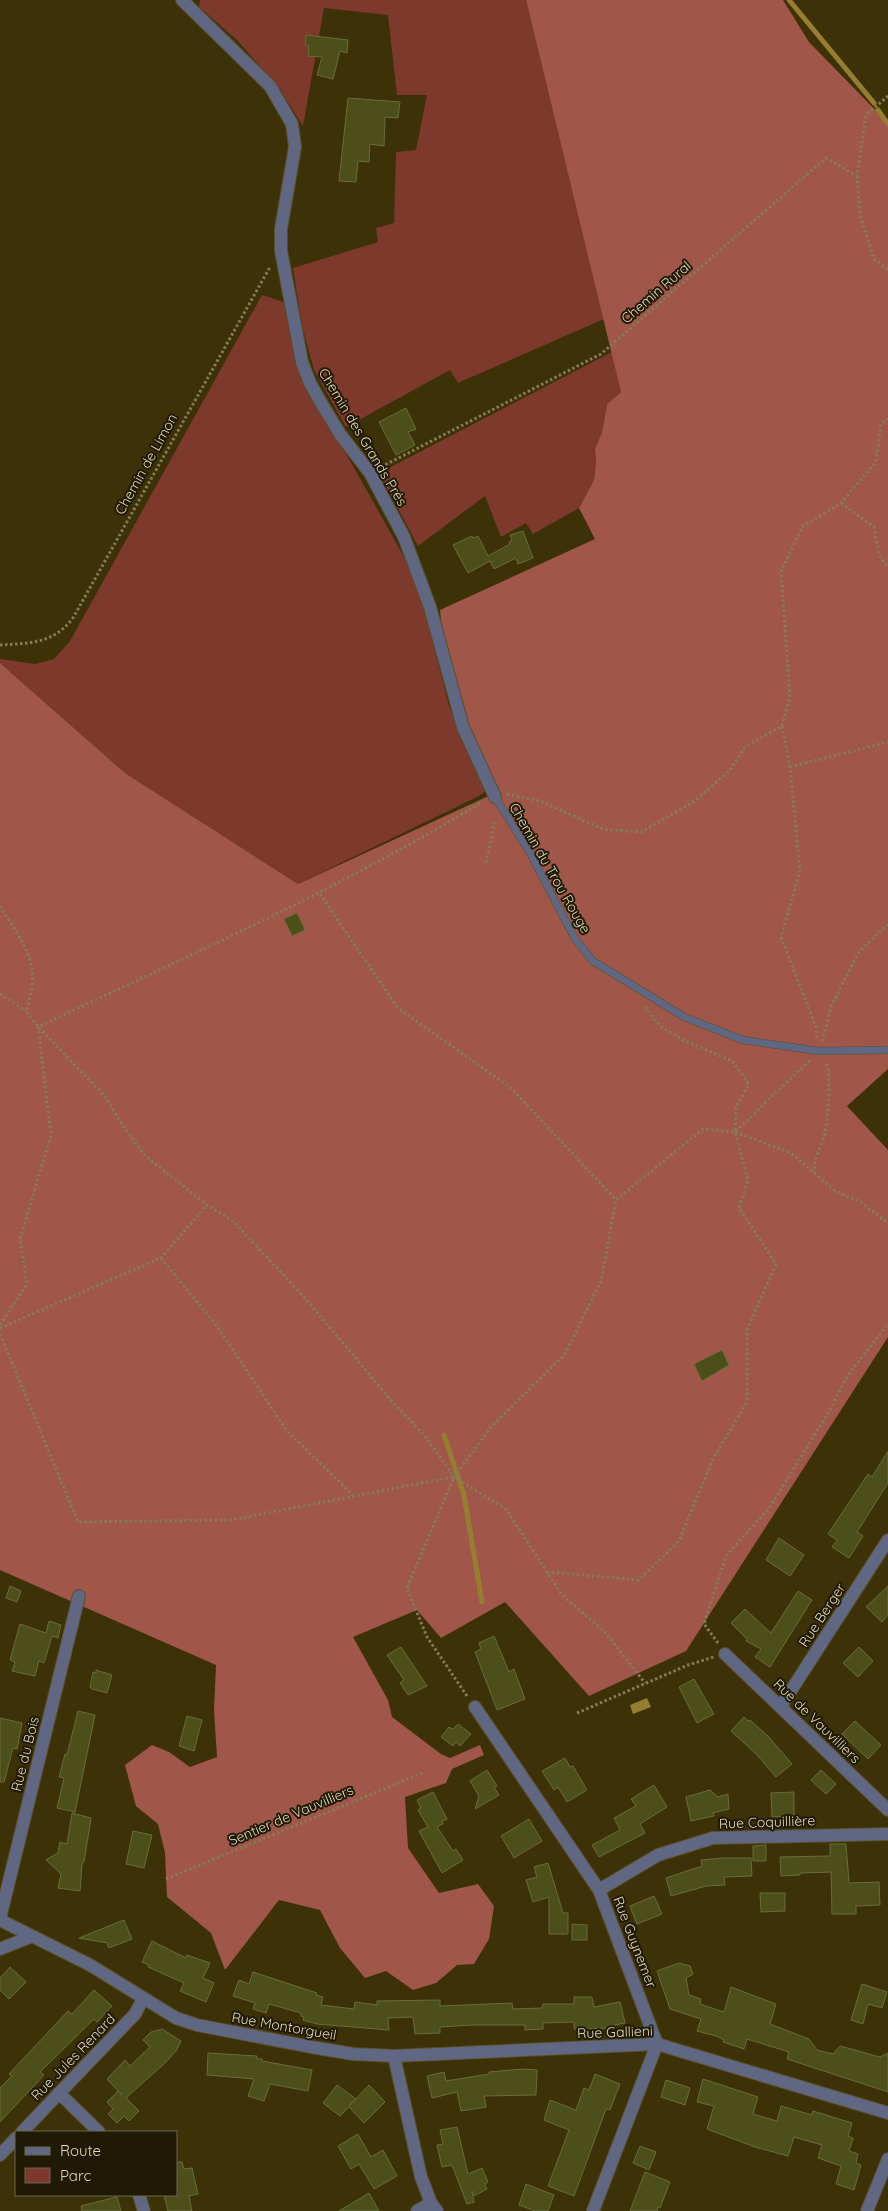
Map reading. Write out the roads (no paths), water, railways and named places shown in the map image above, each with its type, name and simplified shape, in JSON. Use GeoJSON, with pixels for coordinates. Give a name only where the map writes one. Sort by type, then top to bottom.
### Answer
{"type":"FeatureCollection","features":[{"type":"Feature","properties":{"kind":"street","name":"Chemin des Grands Prés"},"geometry":{"type":"LineString","coordinates":[[182,0],[270,86],[292,124],[296,148],[281,229],[281,251],[302,362],[310,383],[340,434],[370,473],[404,537],[430,607],[464,727],[496,798]]}},
{"type":"Feature","properties":{"kind":"street","name":"Rue Berger"},"geometry":{"type":"LineString","coordinates":[[781,1706],[888,1540]]}},
{"type":"Feature","properties":{"kind":"street","name":"Rue du Bois"},"geometry":{"type":"LineString","coordinates":[[0,1919],[79,1596]]}},
{"type":"Feature","properties":{"kind":"street","name":"Rue de Vauvilliers"},"geometry":{"type":"LineString","coordinates":[[724,1654],[781,1706],[888,1810]]}},
{"type":"Feature","properties":{"kind":"street","name":"Rue Guynemer"},"geometry":{"type":"LineString","coordinates":[[475,1707],[599,1890],[657,2044]]}},
{"type":"Feature","properties":{"kind":"street","name":"Rue Coquillière"},"geometry":{"type":"LineString","coordinates":[[599,1890],[658,1855],[713,1838],[888,1834]]}},
{"type":"Feature","properties":{"kind":"street","name":"Rue Montorgueil"},"geometry":{"type":"LineString","coordinates":[[0,1919],[30,1937],[90,1965],[176,2018],[197,2025],[311,2047],[352,2054],[394,2056]]}},
{"type":"Feature","properties":{"kind":"street"},"geometry":{"type":"LineString","coordinates":[[0,1949],[30,1937]]}},
{"type":"Feature","properties":{"kind":"street","name":"Rue Jules Renard"},"geometry":{"type":"LineString","coordinates":[[23,2131],[135,2014],[143,1999]]}},
{"type":"Feature","properties":{"kind":"street","name":"Rue Gallieni"},"geometry":{"type":"LineString","coordinates":[[394,2056],[657,2044],[888,2114]]}},
{"type":"Feature","properties":{"kind":"street"},"geometry":{"type":"LineString","coordinates":[[594,2211],[657,2044]]}},
{"type":"Feature","properties":{"kind":"street"},"geometry":{"type":"LineString","coordinates":[[394,2056],[421,2177],[434,2207],[417,2211]]}},
{"type":"Feature","properties":{"kind":"street"},"geometry":{"type":"LineString","coordinates":[[59,2093],[98,2131]]}},
{"type":"Feature","properties":{"kind":"street"},"geometry":{"type":"LineString","coordinates":[[0,2155],[15,2139]]}},
{"type":"Feature","properties":{"kind":"street"},"geometry":{"type":"LineString","coordinates":[[867,2211],[888,2159]]}},
{"type":"Feature","properties":{"kind":"street"},"geometry":{"type":"LineString","coordinates":[[139,2196],[144,2211]]}},
{"type":"Feature","properties":{"kind":"lane","name":"Chemin du Trou Rouge"},"geometry":{"type":"LineString","coordinates":[[496,798],[530,853],[575,939],[593,961],[684,1017],[743,1040],[818,1051],[888,1050]]}},
{"type":"Feature","properties":{"kind":"waterway"},"geometry":{"type":"LineString","coordinates":[[789,0],[874,103]]}},
{"type":"Feature","properties":{"kind":"waterway"},"geometry":{"type":"LineString","coordinates":[[878,110],[888,124]]}},
{"type":"Feature","properties":{"kind":"waterway"},"geometry":{"type":"LineString","coordinates":[[444,1435],[464,1495],[482,1602]]}}]}
